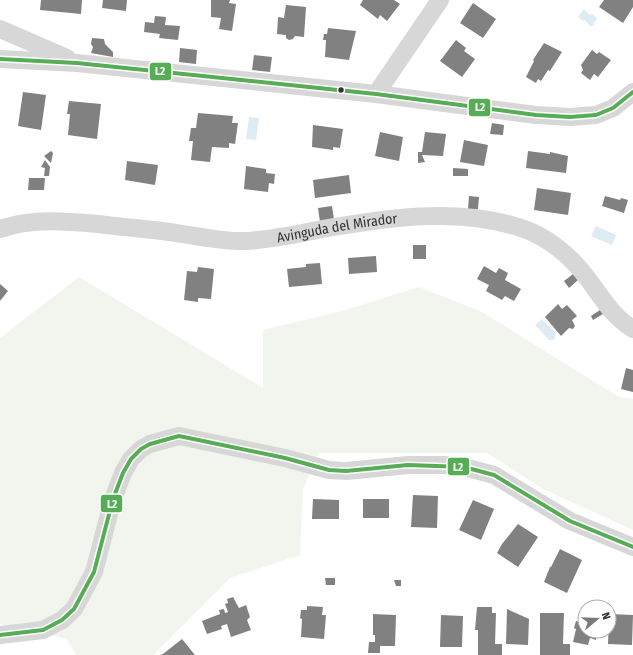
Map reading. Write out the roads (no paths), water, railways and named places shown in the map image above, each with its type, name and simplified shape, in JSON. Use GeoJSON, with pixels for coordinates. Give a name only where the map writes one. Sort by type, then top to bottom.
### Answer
{"type":"FeatureCollection","features":[{"type":"Feature","properties":{"kind":"street"},"geometry":{"type":"LineString","coordinates":[[376,94],[440,0]]}},
{"type":"Feature","properties":{"kind":"street"},"geometry":{"type":"LineString","coordinates":[[0,29],[77,63]]}},
{"type":"Feature","properties":{"kind":"street"},"geometry":{"type":"LineString","coordinates":[[0,59],[77,63],[376,94],[536,115],[570,117],[596,115],[602,113],[613,108],[633,92]]}},
{"type":"Feature","properties":{"kind":"street","name":"Avinguda del Mirador"},"geometry":{"type":"LineString","coordinates":[[0,229],[31,222],[72,222],[239,241],[394,218],[432,216],[492,220],[519,227],[545,240],[565,253],[586,277],[620,321],[633,329]]}},
{"type":"Feature","properties":{"kind":"street"},"geometry":{"type":"LineString","coordinates":[[0,635],[43,630],[62,620],[74,609],[94,572],[113,499],[123,473],[131,459],[141,449],[150,444],[179,436],[284,458],[328,470],[346,471],[443,464],[464,467],[494,475],[570,521],[633,547]]}}]}
